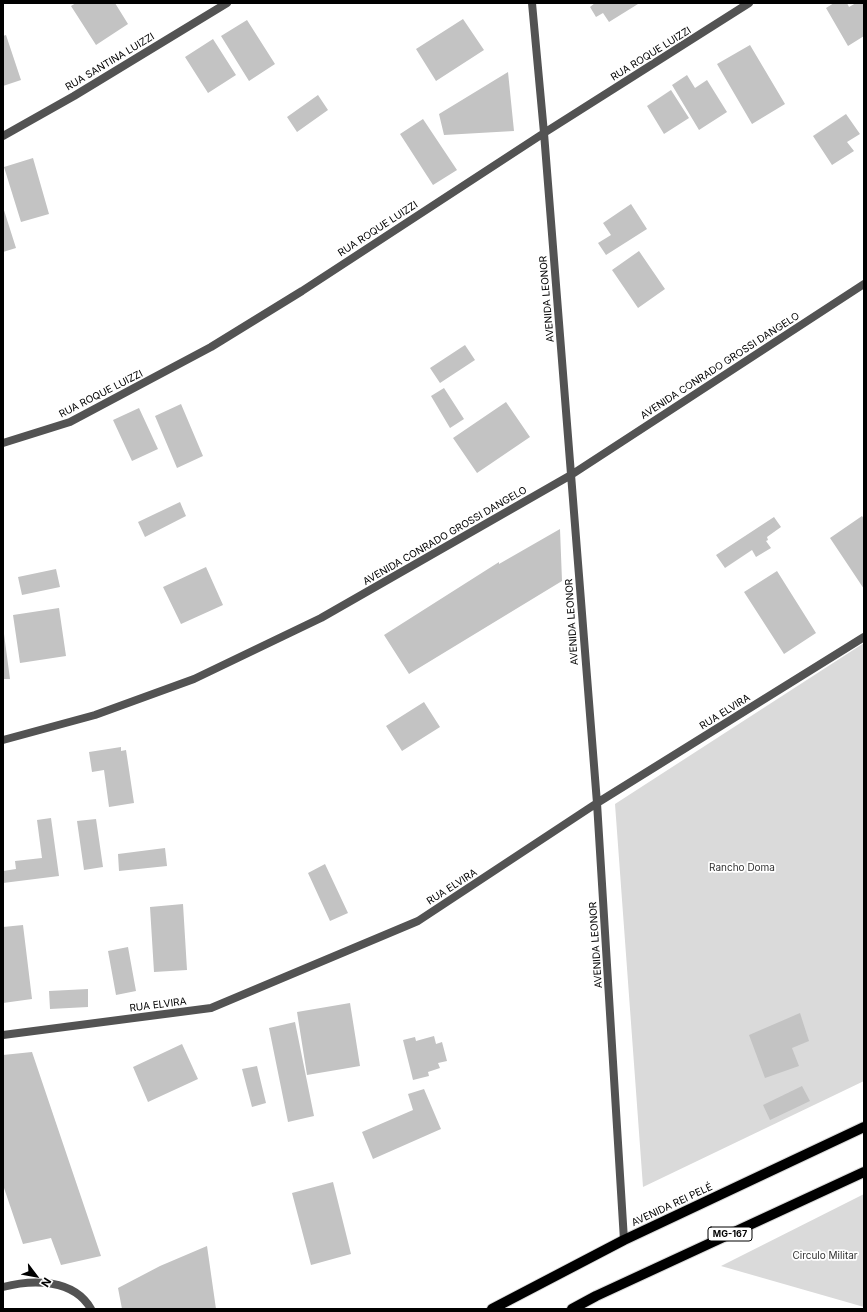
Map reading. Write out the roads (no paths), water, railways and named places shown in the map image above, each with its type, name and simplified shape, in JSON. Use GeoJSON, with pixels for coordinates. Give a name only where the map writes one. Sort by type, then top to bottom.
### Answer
{"type":"FeatureCollection","features":[{"type":"Feature","properties":{"kind":"main road","name":"AVENIDA REI PELÉ"},"geometry":{"type":"LineString","coordinates":[[492,1309],[624,1240],[864,1127]]}},
{"type":"Feature","properties":{"kind":"main road","name":"MG-167"},"geometry":{"type":"LineString","coordinates":[[572,1309],[864,1172]]}},
{"type":"Feature","properties":{"kind":"street","name":"RUA SANTINA LUIZZI"},"geometry":{"type":"LineString","coordinates":[[3,136],[74,96],[227,3]]}},
{"type":"Feature","properties":{"kind":"street","name":"AVENIDA LEONOR"},"geometry":{"type":"LineString","coordinates":[[532,3],[544,133],[597,803],[624,1240]]}},
{"type":"Feature","properties":{"kind":"street","name":"RUA ROQUE LUIZZI"},"geometry":{"type":"LineString","coordinates":[[3,443],[70,422],[211,347],[302,291],[544,133],[749,3]]}},
{"type":"Feature","properties":{"kind":"street","name":"AVENIDA CONRADO GROSSI DANGELO"},"geometry":{"type":"LineString","coordinates":[[3,740],[95,715],[194,679],[321,618],[571,475],[864,284]]}},
{"type":"Feature","properties":{"kind":"street","name":"RUA ELVIRA"},"geometry":{"type":"LineString","coordinates":[[3,1035],[211,1008],[418,921],[597,803],[864,637]]}},
{"type":"Feature","properties":{"kind":"street"},"geometry":{"type":"LineString","coordinates":[[3,1287],[13,1284],[36,1282],[55,1284],[75,1291],[88,1303],[91,1309]]}},
{"type":"Feature","properties":{"kind":"park label","name":"Rancho Doma"},"geometry":{"type":"Point","coordinates":[742,868]}},
{"type":"Feature","properties":{"kind":"park label","name":"Circulo Militar"},"geometry":{"type":"Point","coordinates":[825,1256]}}]}
